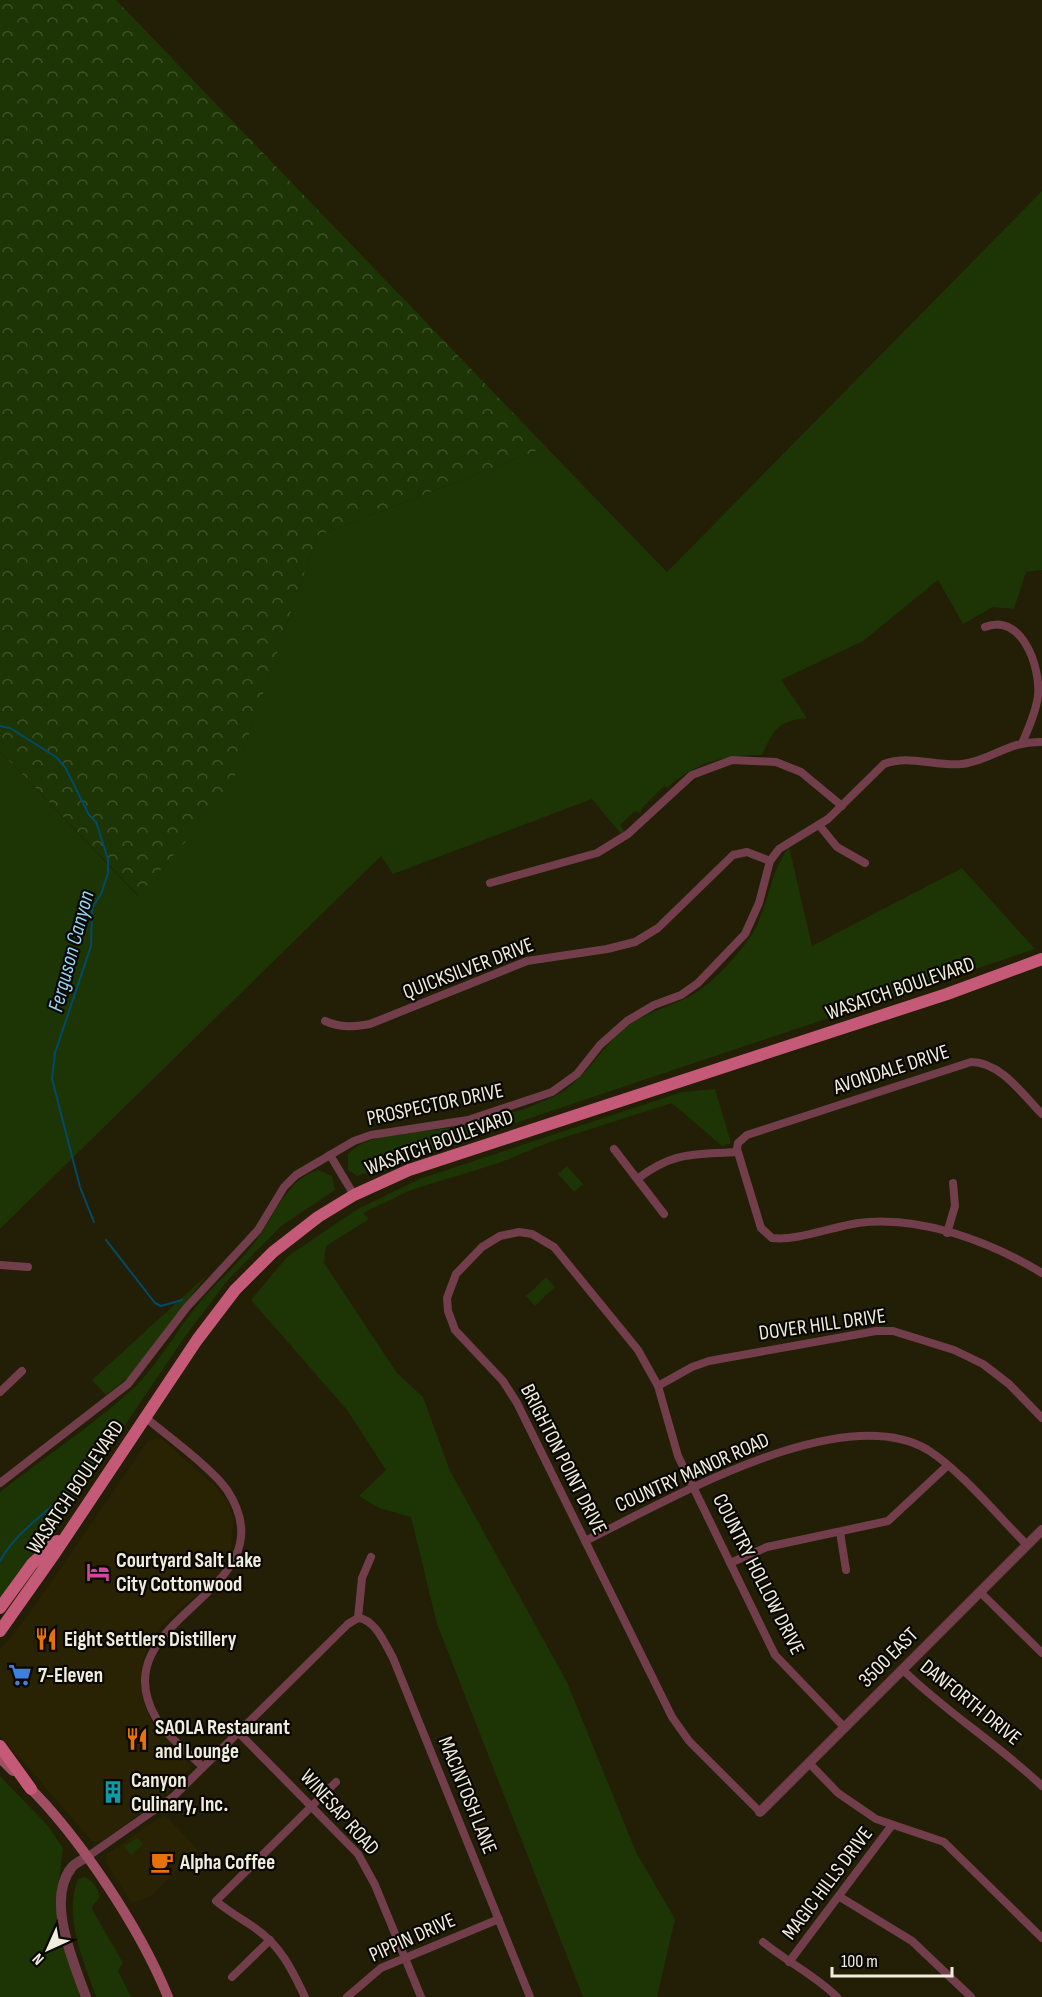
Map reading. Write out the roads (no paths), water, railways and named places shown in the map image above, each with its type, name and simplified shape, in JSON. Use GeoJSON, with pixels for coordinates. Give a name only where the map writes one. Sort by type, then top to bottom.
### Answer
{"type":"FeatureCollection","features":[{"type":"Feature","properties":{"kind":"main road","name":"WASATCH BOULEVARD"},"geometry":{"type":"LineString","coordinates":[[0,1631],[206,1326],[243,1281],[297,1232],[354,1195],[409,1170],[926,1001],[1042,959]]}},
{"type":"Feature","properties":{"kind":"main road"},"geometry":{"type":"LineString","coordinates":[[0,1608],[32,1564],[71,1529]]}},
{"type":"Feature","properties":{"kind":"main road"},"geometry":{"type":"LineString","coordinates":[[0,1746],[32,1789]]}},
{"type":"Feature","properties":{"kind":"main road"},"geometry":{"type":"LineString","coordinates":[[0,1758],[67,1828],[131,1925],[168,1997]]}},
{"type":"Feature","properties":{"kind":"street"},"geometry":{"type":"LineString","coordinates":[[985,627],[993,623],[1011,628],[1027,646],[1033,661],[1038,694],[1036,708],[1023,741]]}},
{"type":"Feature","properties":{"kind":"street","name":"PROSPECTOR DRIVE"},"geometry":{"type":"LineString","coordinates":[[0,1483],[128,1384],[194,1298],[258,1230],[284,1187],[296,1175],[371,1135],[468,1120],[538,1098],[565,1084],[613,1032],[640,1013],[690,989],[735,947],[753,918],[770,861],[790,840],[819,825],[842,806],[875,771],[894,760],[951,765],[966,763],[1023,741],[1042,742]]}},
{"type":"Feature","properties":{"kind":"street"},"geometry":{"type":"LineString","coordinates":[[490,883],[597,853],[628,834],[692,775],[732,760],[776,762],[801,772],[842,806]]}},
{"type":"Feature","properties":{"kind":"street"},"geometry":{"type":"LineString","coordinates":[[819,825],[837,847],[865,863]]}},
{"type":"Feature","properties":{"kind":"street","name":"QUICKSILVER DRIVE"},"geometry":{"type":"LineString","coordinates":[[326,1021],[336,1026],[352,1028],[370,1024],[527,961],[635,942],[658,928],[733,855],[747,852],[770,861]]}},
{"type":"Feature","properties":{"kind":"street","name":"AVONDALE DRIVE"},"geometry":{"type":"LineString","coordinates":[[738,1148],[747,1135],[971,1062],[984,1064],[999,1072],[1042,1114]]}},
{"type":"Feature","properties":{"kind":"street"},"geometry":{"type":"LineString","coordinates":[[637,1179],[655,1165],[673,1157],[738,1148],[761,1228],[768,1235],[781,1238],[874,1221],[910,1223],[1001,1251],[1042,1273]]}},
{"type":"Feature","properties":{"kind":"street"},"geometry":{"type":"LineString","coordinates":[[614,1149],[664,1214]]}},
{"type":"Feature","properties":{"kind":"street"},"geometry":{"type":"LineString","coordinates":[[330,1155],[354,1195]]}},
{"type":"Feature","properties":{"kind":"street"},"geometry":{"type":"LineString","coordinates":[[947,1233],[955,1206],[953,1183]]}},
{"type":"Feature","properties":{"kind":"street","name":"BRIGHTON POINT DRIVE"},"geometry":{"type":"LineString","coordinates":[[658,1386],[638,1350],[554,1247],[544,1239],[519,1232],[491,1240],[464,1265],[450,1286],[448,1311],[455,1330],[511,1392],[680,1730],[760,1812]]}},
{"type":"Feature","properties":{"kind":"street"},"geometry":{"type":"LineString","coordinates":[[0,1265],[28,1267]]}},
{"type":"Feature","properties":{"kind":"street","name":"DOVER HILL DRIVE"},"geometry":{"type":"LineString","coordinates":[[658,1386],[692,1366],[709,1361],[885,1330],[954,1350],[976,1360],[1003,1379],[1042,1418]]}},
{"type":"Feature","properties":{"kind":"street"},"geometry":{"type":"LineString","coordinates":[[0,1392],[22,1371]]}},
{"type":"Feature","properties":{"kind":"street","name":"COUNTRY HOLLOW DRIVE"},"geometry":{"type":"LineString","coordinates":[[658,1386],[670,1434],[775,1655],[845,1728]]}},
{"type":"Feature","properties":{"kind":"street"},"geometry":{"type":"LineString","coordinates":[[145,1417],[226,1490],[235,1506],[239,1523],[237,1552],[231,1567],[218,1584],[161,1636],[149,1660],[146,1676],[147,1692],[156,1718],[203,1767]]}},
{"type":"Feature","properties":{"kind":"street","name":"COUNTRY MANOR ROAD"},"geometry":{"type":"LineString","coordinates":[[585,1541],[768,1455],[863,1436],[881,1435],[916,1444],[947,1466],[1027,1545]]}},
{"type":"Feature","properties":{"kind":"street"},"geometry":{"type":"LineString","coordinates":[[730,1563],[767,1547],[888,1521],[904,1509],[947,1466]]}},
{"type":"Feature","properties":{"kind":"street","name":"3500 EAST"},"geometry":{"type":"LineString","coordinates":[[760,1812],[1042,1530]]}},
{"type":"Feature","properties":{"kind":"street"},"geometry":{"type":"LineString","coordinates":[[840,1532],[846,1570]]}},
{"type":"Feature","properties":{"kind":"street"},"geometry":{"type":"LineString","coordinates":[[86,1997],[64,1932],[61,1905],[62,1891],[72,1866],[159,1808],[348,1624],[358,1618],[362,1578],[371,1557]]}},
{"type":"Feature","properties":{"kind":"street"},"geometry":{"type":"LineString","coordinates":[[980,1592],[1042,1653]]}},
{"type":"Feature","properties":{"kind":"street","name":"MACINTOSH LANE"},"geometry":{"type":"LineString","coordinates":[[358,1618],[373,1626],[393,1658],[530,1997]]}},
{"type":"Feature","properties":{"kind":"street","name":"DANFORTH DRIVE"},"geometry":{"type":"LineString","coordinates":[[903,1670],[936,1702],[1000,1748],[1042,1786]]}},
{"type":"Feature","properties":{"kind":"street","name":"WINESAP ROAD"},"geometry":{"type":"LineString","coordinates":[[238,1732],[349,1843],[368,1869],[421,1997]]}},
{"type":"Feature","properties":{"kind":"street"},"geometry":{"type":"LineString","coordinates":[[809,1763],[856,1807],[876,1820],[935,1837],[952,1848],[1042,1938]]}},
{"type":"Feature","properties":{"kind":"street"},"geometry":{"type":"LineString","coordinates":[[305,1997],[289,1964],[270,1940],[216,1901],[336,1782]]}},
{"type":"Feature","properties":{"kind":"street","name":"MAGIC HILLS DRIVE"},"geometry":{"type":"LineString","coordinates":[[789,1962],[892,1825]]}},
{"type":"Feature","properties":{"kind":"street"},"geometry":{"type":"LineString","coordinates":[[840,1897],[912,1941],[970,1997]]}},
{"type":"Feature","properties":{"kind":"street","name":"PIPPIN DRIVE"},"geometry":{"type":"LineString","coordinates":[[346,1997],[374,1972],[499,1919]]}},
{"type":"Feature","properties":{"kind":"street"},"geometry":{"type":"LineString","coordinates":[[232,1977],[270,1940]]}},
{"type":"Feature","properties":{"kind":"street"},"geometry":{"type":"LineString","coordinates":[[763,1942],[789,1962],[819,1980],[837,1997]]}},
{"type":"Feature","properties":{"kind":"waterway","name":"Ferguson Canyon"},"geometry":{"type":"LineString","coordinates":[[0,726],[10,728],[56,757],[65,767],[89,815],[96,822],[108,859],[108,873],[101,894],[92,908],[91,946],[55,1053],[52,1079],[80,1187],[94,1222]]}},
{"type":"Feature","properties":{"kind":"waterway","name":"Ferguson Canyon"},"geometry":{"type":"LineString","coordinates":[[106,1240],[155,1303],[161,1306],[182,1300]]}},
{"type":"Feature","properties":{"kind":"waterway"},"geometry":{"type":"LineString","coordinates":[[0,1561],[22,1532],[66,1493],[94,1461]]}},
{"type":"Feature","properties":{"kind":"place","name":"Courtyard Salt Lake City Cottonwood"},"geometry":{"type":"Point","coordinates":[98,1572]}},
{"type":"Feature","properties":{"kind":"place","name":"Eight Settlers Distillery"},"geometry":{"type":"Point","coordinates":[46,1639]}},
{"type":"Feature","properties":{"kind":"place","name":"7-Eleven"},"geometry":{"type":"Point","coordinates":[20,1675]}},
{"type":"Feature","properties":{"kind":"place","name":"SAOLA Restaurant and Lounge"},"geometry":{"type":"Point","coordinates":[137,1739]}},
{"type":"Feature","properties":{"kind":"place","name":"Canyon Culinary, Inc."},"geometry":{"type":"Point","coordinates":[113,1792]}},
{"type":"Feature","properties":{"kind":"place","name":"Alpha Coffee"},"geometry":{"type":"Point","coordinates":[162,1862]}}]}
